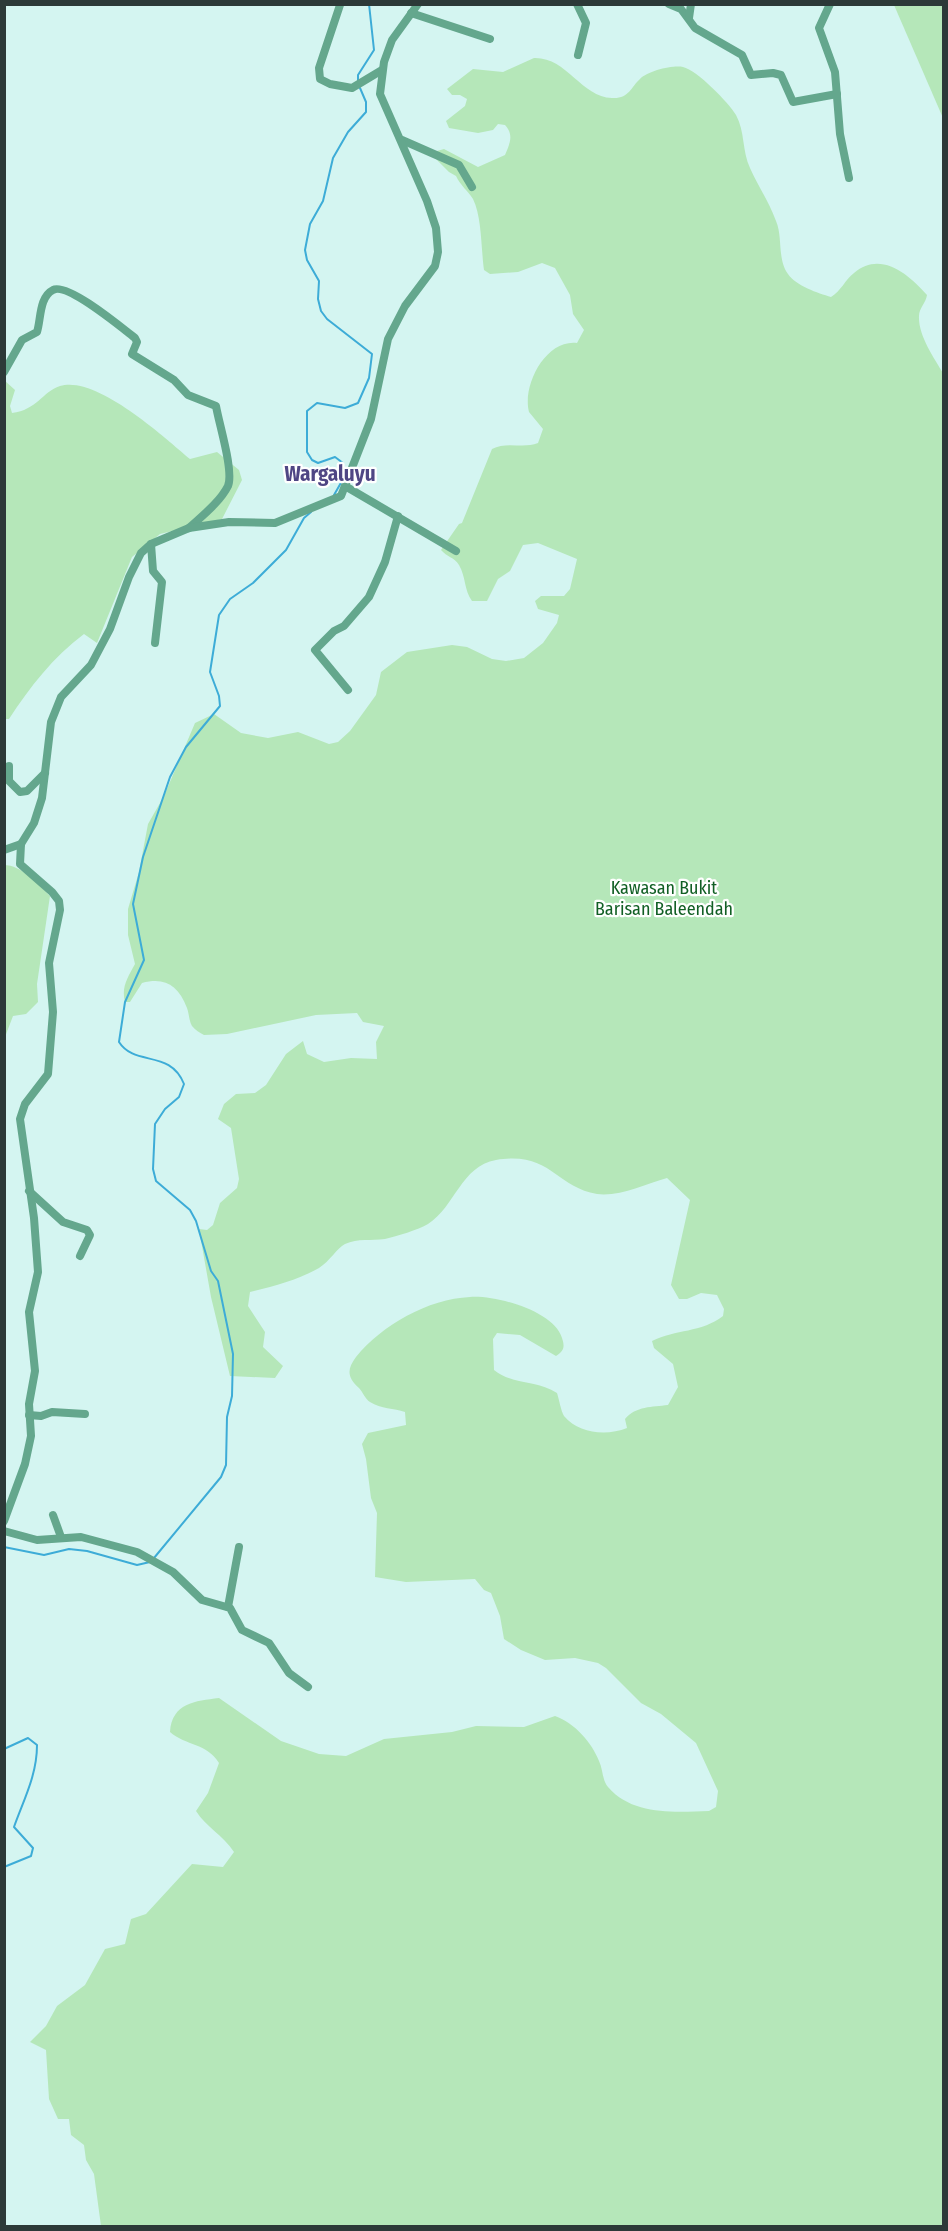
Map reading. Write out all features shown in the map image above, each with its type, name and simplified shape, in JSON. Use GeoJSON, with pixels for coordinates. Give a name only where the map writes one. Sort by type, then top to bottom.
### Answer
{"type":"FeatureCollection","features":[{"type":"Feature","properties":{"kind":"street"},"geometry":{"type":"LineString","coordinates":[[4,1521],[26,1464],[31,1436],[29,1415],[35,1358],[29,1312],[38,1272],[20,1119],[26,1104],[48,1074],[54,1012],[48,969],[60,910],[59,901],[52,892],[20,864],[21,844],[34,823],[42,798],[51,722],[61,697],[91,665],[110,629],[134,564],[151,544],[189,528],[229,522],[275,523],[341,496],[370,419],[388,339],[405,306],[435,266],[438,252],[436,228],[402,140],[382,102],[382,70],[392,40],[418,4]]}},
{"type":"Feature","properties":{"kind":"street"},"geometry":{"type":"LineString","coordinates":[[577,4],[586,23],[578,55]]}},
{"type":"Feature","properties":{"kind":"street"},"geometry":{"type":"LineString","coordinates":[[669,4],[681,9],[695,27],[742,55],[751,75],[773,73],[781,75],[793,102],[837,94]]}},
{"type":"Feature","properties":{"kind":"street"},"geometry":{"type":"LineString","coordinates":[[689,18],[692,4]]}},
{"type":"Feature","properties":{"kind":"street"},"geometry":{"type":"LineString","coordinates":[[830,4],[819,28],[834,68],[841,142],[849,178]]}},
{"type":"Feature","properties":{"kind":"street"},"geometry":{"type":"LineString","coordinates":[[340,5],[319,68],[319,76],[330,84],[350,89],[382,70]]}},
{"type":"Feature","properties":{"kind":"street"},"geometry":{"type":"LineString","coordinates":[[411,14],[490,39]]}},
{"type":"Feature","properties":{"kind":"street"},"geometry":{"type":"LineString","coordinates":[[402,140],[459,165],[472,187]]}},
{"type":"Feature","properties":{"kind":"street"},"geometry":{"type":"LineString","coordinates":[[4,372],[22,340],[37,332],[39,314],[50,293],[55,289],[62,289],[88,303],[135,338],[137,342],[131,354],[174,380],[188,395],[216,406],[230,466],[230,480],[212,506],[189,528]]}},
{"type":"Feature","properties":{"kind":"street"},"geometry":{"type":"LineString","coordinates":[[345,486],[456,551]]}},
{"type":"Feature","properties":{"kind":"street"},"geometry":{"type":"LineString","coordinates":[[348,690],[315,651],[334,631],[343,628],[369,597],[385,562],[398,516]]}},
{"type":"Feature","properties":{"kind":"street"},"geometry":{"type":"LineString","coordinates":[[151,544],[153,571],[162,582],[155,643]]}},
{"type":"Feature","properties":{"kind":"street"},"geometry":{"type":"LineString","coordinates":[[9,766],[9,781],[20,792],[27,791],[45,773]]}},
{"type":"Feature","properties":{"kind":"street"},"geometry":{"type":"LineString","coordinates":[[4,850],[21,844]]}},
{"type":"Feature","properties":{"kind":"street"},"geometry":{"type":"LineString","coordinates":[[29,1191],[63,1222],[87,1230],[90,1235],[88,1243],[80,1256]]}},
{"type":"Feature","properties":{"kind":"street"},"geometry":{"type":"LineString","coordinates":[[29,1415],[41,1416],[52,1412],[85,1413]]}},
{"type":"Feature","properties":{"kind":"street"},"geometry":{"type":"LineString","coordinates":[[53,1515],[61,1537]]}},
{"type":"Feature","properties":{"kind":"street"},"geometry":{"type":"LineString","coordinates":[[4,1531],[37,1539],[61,1537],[99,1540],[145,1555],[183,1579],[202,1600],[228,1607]]}},
{"type":"Feature","properties":{"kind":"street"},"geometry":{"type":"LineString","coordinates":[[239,1547],[228,1607],[242,1630],[269,1644],[289,1673],[308,1687]]}},
{"type":"Feature","properties":{"kind":"green space"},"geometry":{"type":"Polygon","coordinates":[[[894,5],[943,5],[943,118],[894,5]]]}},
{"type":"Feature","properties":{"kind":"green space","name":"Kawasan Bukit Barisan Baleendah"},"geometry":{"type":"Polygon","coordinates":[[[534,58],[546,59],[556,64],[591,91],[612,98],[626,95],[644,76],[660,69],[683,67],[696,74],[727,103],[739,121],[747,161],[778,227],[782,262],[788,274],[802,285],[831,297],[864,266],[884,264],[903,273],[927,295],[919,313],[919,323],[927,346],[943,373],[943,2226],[101,2226],[94,2174],[86,2160],[84,2145],[71,2135],[69,2119],[58,2119],[49,2099],[46,2050],[30,2042],[46,2026],[57,2006],[85,1985],[105,1949],[125,1944],[131,1919],[146,1914],[192,1864],[223,1867],[234,1852],[196,1811],[208,1793],[219,1763],[209,1752],[170,1732],[175,1715],[180,1709],[193,1702],[219,1698],[281,1741],[319,1754],[346,1756],[384,1739],[452,1732],[476,1726],[524,1727],[555,1716],[569,1723],[582,1734],[596,1754],[608,1787],[630,1803],[642,1808],[669,1811],[709,1811],[716,1807],[718,1791],[696,1743],[661,1714],[641,1703],[598,1663],[575,1658],[545,1660],[521,1650],[504,1639],[500,1616],[491,1593],[484,1590],[475,1579],[406,1582],[375,1577],[377,1513],[371,1498],[362,1444],[368,1433],[406,1425],[405,1412],[370,1402],[352,1381],[350,1374],[356,1357],[379,1334],[392,1324],[422,1308],[470,1297],[494,1299],[523,1307],[548,1320],[557,1328],[564,1346],[556,1356],[520,1335],[497,1333],[493,1339],[494,1370],[509,1378],[541,1386],[557,1393],[564,1416],[577,1427],[594,1432],[611,1432],[627,1428],[625,1419],[629,1415],[645,1408],[668,1405],[678,1387],[673,1364],[654,1348],[652,1341],[706,1325],[723,1316],[724,1309],[717,1295],[701,1293],[687,1299],[679,1299],[671,1285],[690,1200],[667,1178],[623,1192],[597,1194],[583,1190],[541,1165],[529,1161],[496,1160],[484,1164],[466,1178],[445,1208],[428,1224],[385,1239],[350,1242],[339,1248],[323,1265],[311,1272],[250,1292],[248,1306],[265,1332],[263,1347],[283,1366],[275,1378],[230,1376],[211,1297],[199,1229],[207,1230],[213,1225],[220,1203],[237,1188],[239,1179],[231,1128],[218,1119],[224,1104],[236,1094],[255,1093],[266,1085],[286,1054],[303,1041],[307,1054],[324,1062],[351,1058],[377,1059],[376,1042],[384,1026],[363,1022],[357,1013],[316,1015],[227,1034],[204,1035],[192,1026],[188,1010],[175,988],[164,982],[142,983],[130,1002],[125,1002],[124,997],[126,982],[135,964],[128,935],[128,909],[139,872],[148,824],[164,796],[195,723],[214,714],[241,733],[268,738],[298,732],[329,744],[338,742],[350,731],[376,695],[381,672],[407,652],[452,645],[467,647],[492,659],[506,661],[524,658],[543,643],[557,623],[559,615],[538,609],[535,601],[541,596],[564,596],[570,589],[577,559],[538,543],[523,545],[510,571],[498,579],[487,601],[472,601],[459,565],[441,550],[462,523],[492,449],[538,443],[543,429],[529,412],[528,401],[533,377],[546,356],[555,348],[577,343],[584,330],[573,314],[570,295],[555,268],[542,263],[518,272],[490,274],[484,270],[480,224],[473,199],[456,176],[436,159],[437,151],[444,149],[478,167],[505,155],[510,136],[505,125],[498,124],[493,130],[478,133],[449,128],[446,121],[465,106],[467,99],[460,95],[452,95],[447,89],[473,69],[503,72],[534,58]]]}},
{"type":"Feature","properties":{"kind":"green space"},"geometry":{"type":"Polygon","coordinates":[[[4,380],[15,390],[10,406],[12,413],[28,408],[48,392],[60,386],[75,385],[110,398],[146,423],[190,459],[217,452],[239,470],[242,480],[222,519],[160,534],[132,557],[97,643],[84,634],[62,652],[25,695],[9,719],[4,719],[4,380]]]}},
{"type":"Feature","properties":{"kind":"green space"},"geometry":{"type":"Polygon","coordinates":[[[4,865],[23,872],[50,896],[37,984],[38,1002],[26,1014],[13,1016],[5,1037],[4,865]]]}},
{"type":"Feature","properties":{"kind":"waterway"},"geometry":{"type":"LineString","coordinates":[[358,82],[358,75],[374,50],[369,4]]}},
{"type":"Feature","properties":{"kind":"waterway"},"geometry":{"type":"LineString","coordinates":[[334,495],[342,481],[343,463],[335,457],[318,463],[312,460],[307,452],[307,411],[317,403],[345,408],[358,403],[369,378],[372,354],[327,319],[321,311],[318,299],[319,281],[307,260],[305,250],[310,224],[323,201],[333,158],[348,132],[366,112],[366,102],[360,88]]}},
{"type":"Feature","properties":{"kind":"waterway"},"geometry":{"type":"LineString","coordinates":[[154,1558],[221,1477],[226,1465],[227,1417],[232,1396],[233,1354],[218,1281],[211,1271],[196,1221],[190,1210],[156,1181],[153,1169],[155,1124],[165,1109],[179,1097],[184,1084],[178,1073],[170,1066],[134,1054],[126,1050],[119,1042],[125,1002],[144,960],[133,904],[143,857],[170,777],[186,747],[220,706],[219,696],[210,672],[219,615],[230,599],[253,583],[286,550],[304,518],[311,512]]}},
{"type":"Feature","properties":{"kind":"waterway"},"geometry":{"type":"LineString","coordinates":[[4,1547],[44,1555],[69,1549],[87,1551],[137,1565],[150,1562]]}},
{"type":"Feature","properties":{"kind":"waterway"},"geometry":{"type":"LineString","coordinates":[[4,1749],[28,1738],[37,1745],[32,1777],[14,1827],[33,1848],[31,1856],[4,1867]]}},
{"type":"Feature","properties":{"kind":"district","name":"Wargaluyu"},"geometry":{"type":"Point","coordinates":[330,474]}}]}
